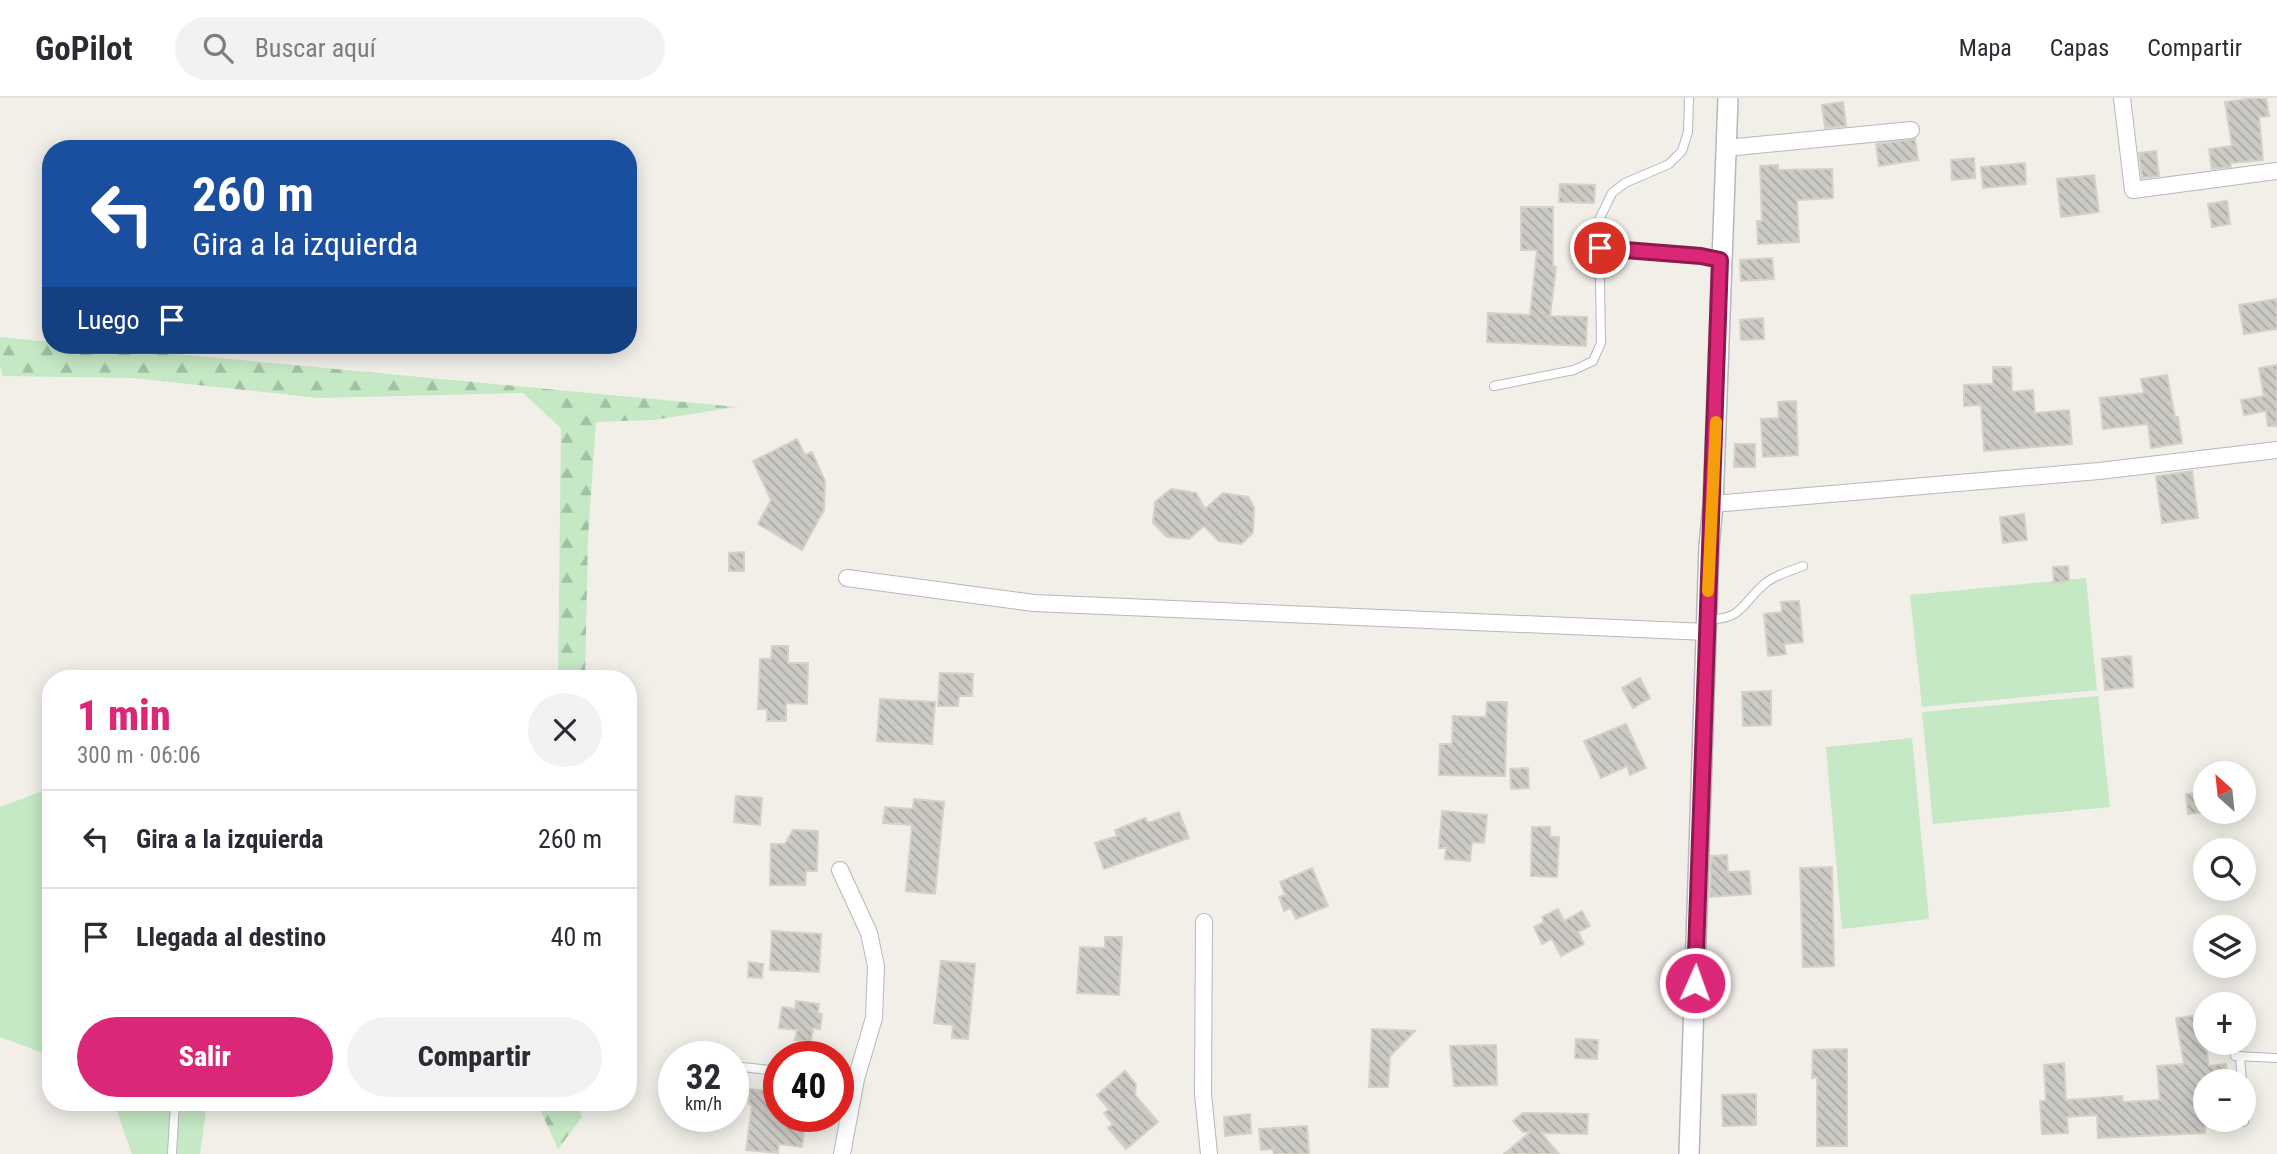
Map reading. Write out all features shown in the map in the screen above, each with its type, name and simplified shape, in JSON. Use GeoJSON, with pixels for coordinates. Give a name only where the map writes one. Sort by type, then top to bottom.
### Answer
{"type":"FeatureCollection","features":[{"type":"Feature","properties":{"kind":"street"},"geometry":{"type":"LineString","coordinates":[[1689,1154],[1709,547],[1713,504],[1728,98]]}},
{"type":"Feature","properties":{"kind":"street"},"geometry":{"type":"LineString","coordinates":[[2122,98],[2133,190],[2277,171]]}},
{"type":"Feature","properties":{"kind":"street"},"geometry":{"type":"LineString","coordinates":[[1726,148],[1911,130]]}},
{"type":"Feature","properties":{"kind":"street"},"geometry":{"type":"LineString","coordinates":[[1713,504],[2099,471],[2277,450]]}},
{"type":"Feature","properties":{"kind":"street"},"geometry":{"type":"LineString","coordinates":[[847,578],[1034,603],[1707,625]]}},
{"type":"Feature","properties":{"kind":"street"},"geometry":{"type":"LineString","coordinates":[[840,870],[869,933],[876,966],[874,1018],[856,1079],[842,1154]]}},
{"type":"Feature","properties":{"kind":"street"},"geometry":{"type":"LineString","coordinates":[[1204,922],[1203,1094],[1209,1154]]}},
{"type":"Feature","properties":{"kind":"lane"},"geometry":{"type":"LineString","coordinates":[[1494,386],[1574,370],[1593,361],[1601,343],[1599,220],[1612,193],[1625,183],[1669,164],[1682,151],[1688,132],[1689,98]]}},
{"type":"Feature","properties":{"kind":"lane"},"geometry":{"type":"LineString","coordinates":[[1600,248],[1720,260]]}},
{"type":"Feature","properties":{"kind":"lane"},"geometry":{"type":"LineString","coordinates":[[1707,625],[1741,610],[1769,579],[1803,566]]}},
{"type":"Feature","properties":{"kind":"lane"},"geometry":{"type":"LineString","coordinates":[[2240,1069],[2237,1056],[2277,1058]]}},
{"type":"Feature","properties":{"kind":"lane"},"geometry":{"type":"LineString","coordinates":[[172,1154],[174,1111]]}},
{"type":"Feature","properties":{"kind":"green space"},"geometry":{"type":"Polygon","coordinates":[[[0,337],[42,341],[42,354],[176,354],[737,407],[653,420],[596,422],[588,537],[585,670],[558,670],[561,428],[523,393],[319,398],[133,378],[3,376],[0,367],[0,337]]]}},
{"type":"Feature","properties":{"kind":"green space"},"geometry":{"type":"Polygon","coordinates":[[[2086,578],[2097,690],[1922,707],[1910,595],[2086,578]]]}},
{"type":"Feature","properties":{"kind":"green space"},"geometry":{"type":"Polygon","coordinates":[[[2098,696],[2110,807],[1933,824],[1922,712],[2098,696]]]}},
{"type":"Feature","properties":{"kind":"green space"},"geometry":{"type":"Polygon","coordinates":[[[1912,738],[1929,919],[1842,929],[1826,747],[1912,738]]]}},
{"type":"Feature","properties":{"kind":"green space"},"geometry":{"type":"Polygon","coordinates":[[[42,791],[42,1053],[0,1037],[0,807],[42,791]]]}},
{"type":"Feature","properties":{"kind":"green space"},"geometry":{"type":"Polygon","coordinates":[[[117,1111],[206,1111],[200,1154],[132,1154],[117,1111]]]}},
{"type":"Feature","properties":{"kind":"green space"},"geometry":{"type":"Polygon","coordinates":[[[541,1111],[580,1111],[582,1117],[558,1149],[541,1111]]]}},
{"type":"Feature","properties":{"kind":"building"},"geometry":{"type":"Polygon","coordinates":[[[2266,98],[2269,116],[2259,117],[2263,160],[2230,163],[2231,167],[2212,169],[2209,149],[2232,146],[2225,102],[2266,98]]]}},
{"type":"Feature","properties":{"kind":"building"},"geometry":{"type":"Polygon","coordinates":[[[1843,102],[1846,126],[1825,128],[1822,105],[1843,102]]]}},
{"type":"Feature","properties":{"kind":"building"},"geometry":{"type":"Polygon","coordinates":[[[1915,139],[1918,160],[1879,166],[1876,144],[1915,139]]]}},
{"type":"Feature","properties":{"kind":"building"},"geometry":{"type":"Polygon","coordinates":[[[2156,151],[2159,176],[2142,178],[2139,153],[2156,151]]]}},
{"type":"Feature","properties":{"kind":"building"},"geometry":{"type":"Polygon","coordinates":[[[1974,158],[1975,178],[1952,180],[1951,160],[1974,158]]]}},
{"type":"Feature","properties":{"kind":"building"},"geometry":{"type":"Polygon","coordinates":[[[2025,163],[2026,184],[1983,188],[1981,167],[2025,163]]]}},
{"type":"Feature","properties":{"kind":"building"},"geometry":{"type":"Polygon","coordinates":[[[1778,165],[1778,170],[1832,169],[1833,198],[1797,200],[1799,242],[1758,244],[1757,221],[1762,221],[1760,166],[1778,165]]]}},
{"type":"Feature","properties":{"kind":"building"},"geometry":{"type":"Polygon","coordinates":[[[2094,175],[2099,212],[2061,217],[2057,179],[2094,175]]]}},
{"type":"Feature","properties":{"kind":"building"},"geometry":{"type":"Polygon","coordinates":[[[1560,184],[1595,185],[1594,203],[1559,202],[1560,184]]]}},
{"type":"Feature","properties":{"kind":"building"},"geometry":{"type":"Polygon","coordinates":[[[2227,201],[2230,224],[2212,227],[2208,204],[2227,201]]]}},
{"type":"Feature","properties":{"kind":"building"},"geometry":{"type":"Polygon","coordinates":[[[1521,207],[1553,207],[1553,266],[1556,267],[1550,316],[1587,317],[1586,346],[1487,342],[1488,313],[1530,315],[1537,250],[1521,250],[1521,207]]]}},
{"type":"Feature","properties":{"kind":"building"},"geometry":{"type":"Polygon","coordinates":[[[1772,258],[1774,279],[1741,281],[1740,260],[1772,258]]]}},
{"type":"Feature","properties":{"kind":"building"},"geometry":{"type":"Polygon","coordinates":[[[2277,299],[2277,329],[2244,334],[2239,305],[2277,299]]]}},
{"type":"Feature","properties":{"kind":"building"},"geometry":{"type":"Polygon","coordinates":[[[1763,318],[1764,339],[1741,340],[1740,320],[1763,318]]]}},
{"type":"Feature","properties":{"kind":"building"},"geometry":{"type":"Polygon","coordinates":[[[2277,365],[2277,426],[2268,426],[2266,411],[2244,415],[2241,400],[2264,396],[2259,368],[2277,365]]]}},
{"type":"Feature","properties":{"kind":"building"},"geometry":{"type":"Polygon","coordinates":[[[1993,367],[2011,367],[2012,392],[2033,390],[2035,413],[2069,410],[2072,444],[1984,451],[1981,405],[1964,406],[1964,385],[1993,384],[1993,367]]]}},
{"type":"Feature","properties":{"kind":"building"},"geometry":{"type":"Polygon","coordinates":[[[2167,375],[2182,443],[2151,448],[2148,424],[2103,429],[2100,398],[2144,393],[2141,379],[2167,375]]]}},
{"type":"Feature","properties":{"kind":"building"},"geometry":{"type":"Polygon","coordinates":[[[1796,401],[1798,455],[1763,457],[1761,419],[1779,418],[1778,402],[1796,401]]]}},
{"type":"Feature","properties":{"kind":"building"},"geometry":{"type":"Polygon","coordinates":[[[797,439],[805,455],[812,452],[825,481],[824,510],[802,550],[758,524],[771,500],[753,461],[797,439]]]}},
{"type":"Feature","properties":{"kind":"building"},"geometry":{"type":"Polygon","coordinates":[[[1735,444],[1755,444],[1755,467],[1734,467],[1735,444]]]}},
{"type":"Feature","properties":{"kind":"building"},"geometry":{"type":"Polygon","coordinates":[[[2192,471],[2198,518],[2162,523],[2156,476],[2192,471]]]}},
{"type":"Feature","properties":{"kind":"building"},"geometry":{"type":"Polygon","coordinates":[[[1171,489],[1196,493],[1205,509],[1223,493],[1248,497],[1254,507],[1253,533],[1241,544],[1219,541],[1204,526],[1189,539],[1167,537],[1153,523],[1155,502],[1171,489]]]}},
{"type":"Feature","properties":{"kind":"building"},"geometry":{"type":"Polygon","coordinates":[[[2024,514],[2027,540],[2003,543],[2000,517],[2024,514]]]}},
{"type":"Feature","properties":{"kind":"building"},"geometry":{"type":"Polygon","coordinates":[[[744,552],[744,571],[729,571],[729,553],[744,552]]]}},
{"type":"Feature","properties":{"kind":"building"},"geometry":{"type":"Polygon","coordinates":[[[2068,566],[2069,581],[2054,583],[2053,567],[2068,566]]]}},
{"type":"Feature","properties":{"kind":"building"},"geometry":{"type":"Polygon","coordinates":[[[1799,601],[1803,642],[1784,644],[1786,654],[1768,656],[1764,614],[1782,612],[1781,602],[1799,601]]]}},
{"type":"Feature","properties":{"kind":"building"},"geometry":{"type":"Polygon","coordinates":[[[772,646],[788,646],[788,663],[808,663],[807,704],[786,703],[786,721],[767,721],[767,709],[758,709],[760,659],[771,659],[772,646]]]}},
{"type":"Feature","properties":{"kind":"building"},"geometry":{"type":"Polygon","coordinates":[[[2131,656],[2133,687],[2105,690],[2102,659],[2131,656]]]}},
{"type":"Feature","properties":{"kind":"building"},"geometry":{"type":"Polygon","coordinates":[[[940,673],[973,674],[972,696],[959,696],[958,706],[938,706],[940,673]]]}},
{"type":"Feature","properties":{"kind":"building"},"geometry":{"type":"Polygon","coordinates":[[[1640,678],[1650,698],[1633,708],[1622,688],[1640,678]]]}},
{"type":"Feature","properties":{"kind":"building"},"geometry":{"type":"Polygon","coordinates":[[[1771,691],[1771,725],[1743,726],[1742,692],[1771,691]]]}},
{"type":"Feature","properties":{"kind":"building"},"geometry":{"type":"Polygon","coordinates":[[[880,699],[935,702],[932,744],[877,741],[880,699]]]}},
{"type":"Feature","properties":{"kind":"building"},"geometry":{"type":"Polygon","coordinates":[[[1487,702],[1507,702],[1505,776],[1439,775],[1440,744],[1452,744],[1453,716],[1486,717],[1487,702]]]}},
{"type":"Feature","properties":{"kind":"building"},"geometry":{"type":"Polygon","coordinates":[[[1626,724],[1646,768],[1630,775],[1627,766],[1601,778],[1584,741],[1626,724]]]}},
{"type":"Feature","properties":{"kind":"building"},"geometry":{"type":"Polygon","coordinates":[[[1528,768],[1529,788],[1511,789],[1510,769],[1528,768]]]}},
{"type":"Feature","properties":{"kind":"building"},"geometry":{"type":"Polygon","coordinates":[[[2193,793],[2193,813],[2188,814],[2186,794],[2193,793]]]}},
{"type":"Feature","properties":{"kind":"building"},"geometry":{"type":"Polygon","coordinates":[[[736,796],[762,798],[760,825],[734,822],[736,796]]]}},
{"type":"Feature","properties":{"kind":"building"},"geometry":{"type":"Polygon","coordinates":[[[914,799],[944,802],[935,894],[906,891],[912,825],[883,823],[885,807],[913,809],[914,799]]]}},
{"type":"Feature","properties":{"kind":"building"},"geometry":{"type":"Polygon","coordinates":[[[1442,811],[1487,815],[1484,843],[1472,842],[1470,861],[1445,859],[1446,848],[1439,848],[1442,811]]]}},
{"type":"Feature","properties":{"kind":"building"},"geometry":{"type":"Polygon","coordinates":[[[1179,812],[1189,838],[1104,869],[1095,843],[1117,836],[1115,830],[1145,818],[1148,823],[1179,812]]]}},
{"type":"Feature","properties":{"kind":"building"},"geometry":{"type":"Polygon","coordinates":[[[1532,827],[1550,827],[1550,837],[1559,837],[1557,877],[1531,876],[1532,827]]]}},
{"type":"Feature","properties":{"kind":"building"},"geometry":{"type":"Polygon","coordinates":[[[793,830],[818,831],[817,871],[806,871],[805,885],[770,885],[771,844],[785,844],[793,830]]]}},
{"type":"Feature","properties":{"kind":"building"},"geometry":{"type":"Polygon","coordinates":[[[1727,855],[1728,872],[1749,871],[1751,894],[1710,897],[1711,856],[1727,855]]]}},
{"type":"Feature","properties":{"kind":"building"},"geometry":{"type":"Polygon","coordinates":[[[1832,867],[1834,966],[1803,967],[1800,868],[1832,867]]]}},
{"type":"Feature","properties":{"kind":"building"},"geometry":{"type":"Polygon","coordinates":[[[1312,868],[1328,906],[1296,919],[1291,908],[1284,911],[1279,897],[1285,895],[1280,882],[1312,868]]]}},
{"type":"Feature","properties":{"kind":"building"},"geometry":{"type":"Polygon","coordinates":[[[1558,909],[1564,921],[1582,911],[1590,926],[1578,932],[1584,944],[1561,956],[1552,939],[1542,944],[1534,927],[1544,922],[1542,917],[1558,909]]]}},
{"type":"Feature","properties":{"kind":"building"},"geometry":{"type":"Polygon","coordinates":[[[772,931],[821,934],[819,972],[770,970],[772,931]]]}},
{"type":"Feature","properties":{"kind":"building"},"geometry":{"type":"Polygon","coordinates":[[[1105,937],[1122,937],[1119,995],[1077,993],[1080,947],[1105,948],[1105,937]]]}},
{"type":"Feature","properties":{"kind":"building"},"geometry":{"type":"Polygon","coordinates":[[[941,961],[975,964],[968,1039],[952,1038],[953,1025],[934,1023],[941,961]]]}},
{"type":"Feature","properties":{"kind":"building"},"geometry":{"type":"Polygon","coordinates":[[[749,962],[763,964],[762,978],[748,977],[749,962]]]}},
{"type":"Feature","properties":{"kind":"building"},"geometry":{"type":"Polygon","coordinates":[[[796,1001],[819,1004],[818,1013],[822,1014],[820,1029],[813,1028],[811,1041],[795,1040],[797,1030],[779,1028],[782,1007],[795,1009],[796,1001]]]}},
{"type":"Feature","properties":{"kind":"building"},"geometry":{"type":"Polygon","coordinates":[[[2193,1016],[2193,1055],[2207,1055],[2209,1066],[2226,1064],[2227,1069],[2193,1069],[2193,1132],[2205,1133],[2098,1138],[2097,1115],[2067,1117],[2068,1133],[2042,1134],[2040,1101],[2046,1101],[2044,1065],[2064,1063],[2066,1100],[2122,1096],[2123,1102],[2160,1100],[2157,1066],[2184,1064],[2176,1018],[2193,1016]]]}},
{"type":"Feature","properties":{"kind":"building"},"geometry":{"type":"Polygon","coordinates":[[[1372,1029],[1415,1031],[1390,1056],[1388,1087],[1369,1087],[1372,1029]]]}},
{"type":"Feature","properties":{"kind":"building"},"geometry":{"type":"Polygon","coordinates":[[[1576,1039],[1598,1040],[1597,1059],[1575,1058],[1576,1039]]]}},
{"type":"Feature","properties":{"kind":"building"},"geometry":{"type":"Polygon","coordinates":[[[1496,1045],[1497,1085],[1454,1086],[1450,1046],[1496,1045]]]}},
{"type":"Feature","properties":{"kind":"building"},"geometry":{"type":"Polygon","coordinates":[[[1847,1049],[1847,1146],[1817,1146],[1817,1077],[1812,1078],[1813,1050],[1847,1049]]]}},
{"type":"Feature","properties":{"kind":"building"},"geometry":{"type":"Polygon","coordinates":[[[1125,1071],[1136,1084],[1135,1095],[1158,1122],[1126,1149],[1108,1128],[1113,1124],[1104,1113],[1109,1109],[1097,1095],[1125,1071]]]}},
{"type":"Feature","properties":{"kind":"building"},"geometry":{"type":"Polygon","coordinates":[[[750,1089],[763,1090],[763,1132],[804,1132],[802,1147],[779,1144],[778,1153],[746,1150],[752,1105],[749,1104],[750,1089]]]}},
{"type":"Feature","properties":{"kind":"building"},"geometry":{"type":"Polygon","coordinates":[[[1756,1094],[1756,1125],[1723,1126],[1722,1095],[1756,1094]]]}},
{"type":"Feature","properties":{"kind":"building"},"geometry":{"type":"Polygon","coordinates":[[[1523,1113],[1588,1114],[1587,1134],[1541,1133],[1559,1154],[1504,1154],[1530,1132],[1523,1132],[1513,1121],[1523,1113]]]}},
{"type":"Feature","properties":{"kind":"building"},"geometry":{"type":"Polygon","coordinates":[[[1250,1114],[1251,1133],[1225,1136],[1224,1117],[1250,1114]]]}},
{"type":"Feature","properties":{"kind":"building"},"geometry":{"type":"Polygon","coordinates":[[[1307,1126],[1309,1154],[1274,1154],[1273,1149],[1261,1150],[1259,1129],[1307,1126]]]}},
{"type":"Feature","properties":{"kind":"slow traffic"},"geometry":{"type":"LineString","coordinates":[[1708,591],[1716,422]]}},
{"type":"Feature","properties":{"kind":"route"},"geometry":{"type":"LineString","coordinates":[[1600,248],[1720,260],[1695,983]]}}]}
